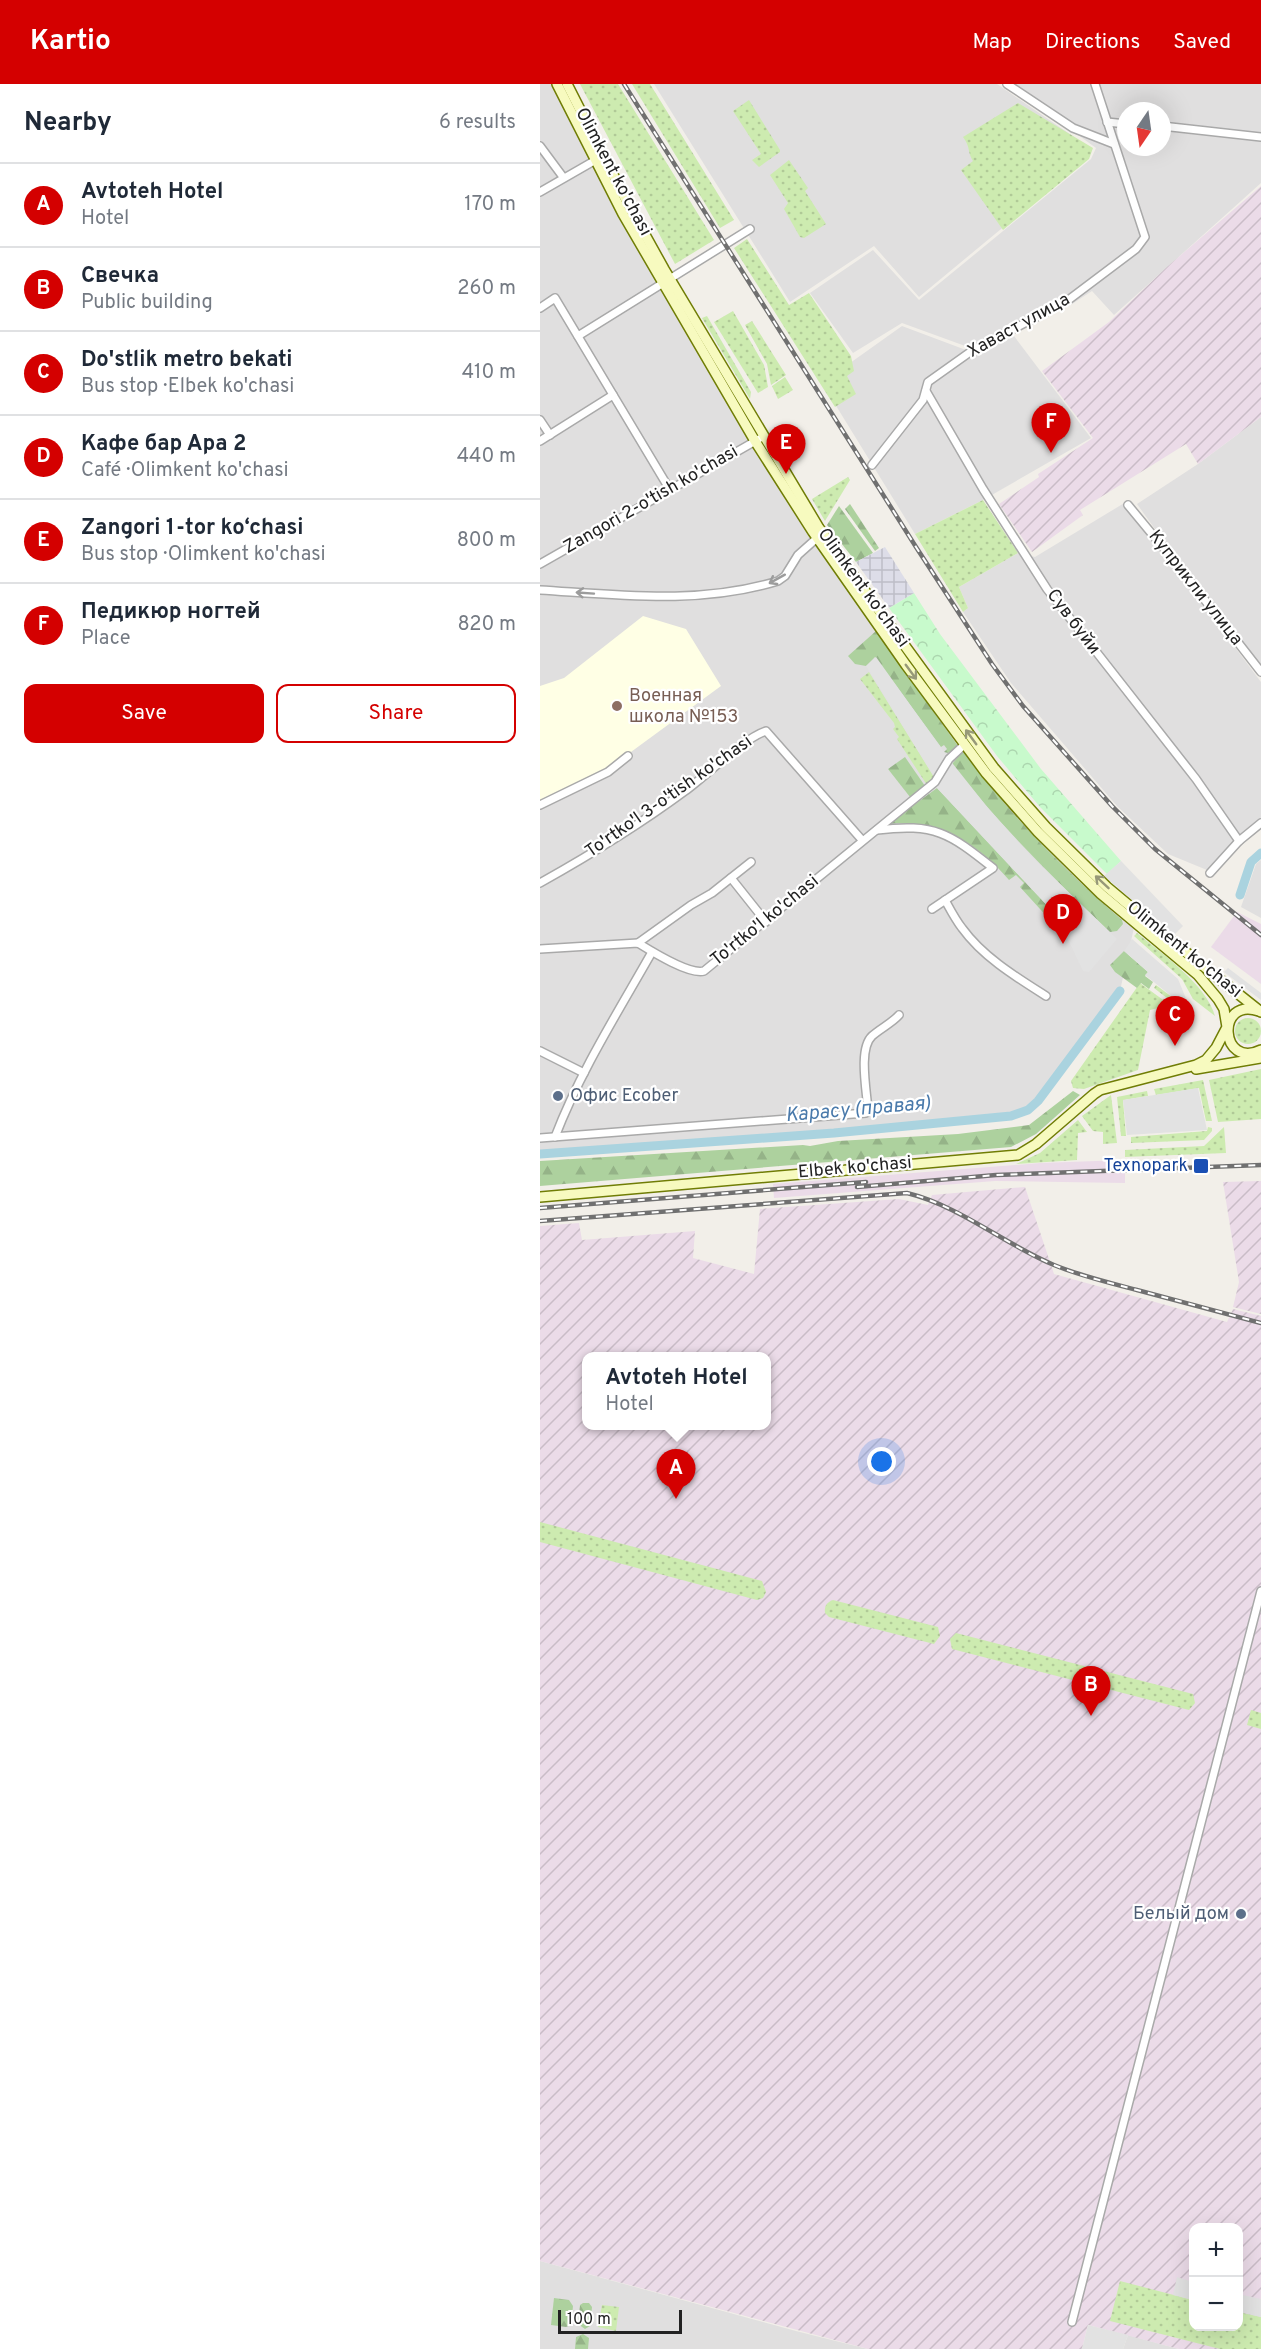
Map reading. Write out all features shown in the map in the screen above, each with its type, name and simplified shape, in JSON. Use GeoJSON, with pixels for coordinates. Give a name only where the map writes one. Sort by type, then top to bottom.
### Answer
{"type":"FeatureCollection","features":[{"type":"Feature","properties":{"kind":"main road","name":"Olimkent ko'chasi"},"geometry":{"type":"LineString","coordinates":[[557,84],[594,161],[817,538],[964,745],[1009,800],[1069,864],[1207,984],[1224,1009],[1228,1038],[1234,1047],[1243,1052],[1259,1053]]}},
{"type":"Feature","properties":{"kind":"main road","name":"Olimkent ko'chasi"},"geometry":{"type":"LineString","coordinates":[[567,84],[666,280]]}},
{"type":"Feature","properties":{"kind":"main road","name":"Olimkent ko'chasi"},"geometry":{"type":"LineString","coordinates":[[759,439],[819,528],[1015,794],[1107,887],[1261,1012]]}},
{"type":"Feature","properties":{"kind":"main road","name":"Elbek ko'chasi"},"geometry":{"type":"LineString","coordinates":[[1147,1078],[1203,1062],[1216,1048],[1231,1018],[1239,1011],[1252,1009],[1261,1012]]}},
{"type":"Feature","properties":{"kind":"main road","name":"Elbek ko'chasi"},"geometry":{"type":"LineString","coordinates":[[540,1197],[1018,1155],[1036,1144],[1094,1094],[1116,1085],[1230,1063],[1259,1053]]}},
{"type":"Feature","properties":{"kind":"street"},"geometry":{"type":"LineString","coordinates":[[1008,84],[1073,128],[1114,144]]}},
{"type":"Feature","properties":{"kind":"street","name":"Хаваст улица"},"geometry":{"type":"LineString","coordinates":[[872,465],[923,400],[928,382],[973,350],[1067,301],[1136,249],[1145,237],[1095,84]]}},
{"type":"Feature","properties":{"kind":"street"},"geometry":{"type":"LineString","coordinates":[[1107,122],[1117,123]]}},
{"type":"Feature","properties":{"kind":"street"},"geometry":{"type":"LineString","coordinates":[[1171,127],[1261,137]]}},
{"type":"Feature","properties":{"kind":"street"},"geometry":{"type":"LineString","coordinates":[[540,146],[563,177]]}},
{"type":"Feature","properties":{"kind":"street"},"geometry":{"type":"LineString","coordinates":[[540,192],[594,161]]}},
{"type":"Feature","properties":{"kind":"street"},"geometry":{"type":"LineString","coordinates":[[578,336],[750,229]]}},
{"type":"Feature","properties":{"kind":"street"},"geometry":{"type":"LineString","coordinates":[[540,308],[555,298],[670,490]]}},
{"type":"Feature","properties":{"kind":"street","name":"Сув буйи"},"geometry":{"type":"LineString","coordinates":[[926,391],[983,489],[1047,589],[1196,779],[1239,841]]}},
{"type":"Feature","properties":{"kind":"street"},"geometry":{"type":"LineString","coordinates":[[540,441],[612,395]]}},
{"type":"Feature","properties":{"kind":"street"},"geometry":{"type":"LineString","coordinates":[[540,420],[550,435]]}},
{"type":"Feature","properties":{"kind":"street","name":"Zangori 2-o'tish ko'chasi"},"geometry":{"type":"LineString","coordinates":[[540,564],[759,439]]}},
{"type":"Feature","properties":{"kind":"street","name":"Куприкли улица"},"geometry":{"type":"LineString","coordinates":[[1128,505],[1261,672]]}},
{"type":"Feature","properties":{"kind":"street"},"geometry":{"type":"LineString","coordinates":[[540,590],[635,596],[725,594],[778,581],[785,576],[798,555],[817,538]]}},
{"type":"Feature","properties":{"kind":"street","name":"To'rtko'l 3-o'tish ko'chasi"},"geometry":{"type":"LineString","coordinates":[[540,883],[576,863],[684,792],[749,741],[766,731],[862,840]]}},
{"type":"Feature","properties":{"kind":"street","name":"To'rtko'l ko'chasi"},"geometry":{"type":"LineString","coordinates":[[638,943],[652,952],[700,972],[766,922],[874,830],[935,782],[949,759],[964,745]]}},
{"type":"Feature","properties":{"kind":"street"},"geometry":{"type":"LineString","coordinates":[[540,805],[608,772],[628,756]]}},
{"type":"Feature","properties":{"kind":"street"},"geometry":{"type":"LineString","coordinates":[[1210,873],[1239,841],[1261,822]]}},
{"type":"Feature","properties":{"kind":"street"},"geometry":{"type":"LineString","coordinates":[[874,830],[907,827],[943,833],[962,843],[993,868],[932,909]]}},
{"type":"Feature","properties":{"kind":"street"},"geometry":{"type":"LineString","coordinates":[[540,948],[638,943],[691,905],[712,894],[751,862]]}},
{"type":"Feature","properties":{"kind":"street"},"geometry":{"type":"LineString","coordinates":[[731,878],[766,922]]}},
{"type":"Feature","properties":{"kind":"street"},"geometry":{"type":"LineString","coordinates":[[945,900],[962,928],[984,952],[1017,978],[1047,996]]}},
{"type":"Feature","properties":{"kind":"street"},"geometry":{"type":"LineString","coordinates":[[555,1137],[584,1073],[652,952]]}},
{"type":"Feature","properties":{"kind":"street"},"geometry":{"type":"LineString","coordinates":[[540,1138],[866,1113],[868,1111],[864,1054],[867,1043],[873,1035],[899,1015]]}},
{"type":"Feature","properties":{"kind":"street"},"geometry":{"type":"LineString","coordinates":[[540,1051],[584,1073]]}},
{"type":"Feature","properties":{"kind":"street"},"geometry":{"type":"LineString","coordinates":[[1072,2322],[1261,1591]]}},
{"type":"Feature","properties":{"kind":"shaded area"},"geometry":{"type":"Polygon","coordinates":[[[540,84],[557,84],[594,161],[795,505],[1009,800],[1135,923],[1120,991],[1038,1101],[1028,1110],[999,1118],[834,1133],[540,1154],[540,84]]]}},
{"type":"Feature","properties":{"kind":"shaded area"},"geometry":{"type":"Polygon","coordinates":[[[654,84],[997,84],[1090,148],[1089,156],[919,297],[874,246],[790,302],[654,84]]]}},
{"type":"Feature","properties":{"kind":"shaded area"},"geometry":{"type":"Polygon","coordinates":[[[1008,84],[1261,84],[1261,183],[1114,315],[1092,291],[1069,306],[1007,328],[968,347],[902,323],[853,353],[810,293],[873,250],[919,300],[1091,159],[1096,148],[1008,84]]]}},
{"type":"Feature","properties":{"kind":"shaded area"},"geometry":{"type":"Polygon","coordinates":[[[1261,186],[1261,417],[1198,464],[1186,444],[1080,510],[1083,515],[1032,552],[999,504],[1039,477],[1038,474],[1093,438],[1042,371],[1109,322],[1167,267],[1261,186]]]}},
{"type":"Feature","properties":{"kind":"shaded area"},"geometry":{"type":"Polygon","coordinates":[[[902,326],[974,353],[1011,332],[1091,438],[983,500],[915,534],[822,383],[902,326]]]}},
{"type":"Feature","properties":{"kind":"shaded area"},"geometry":{"type":"Polygon","coordinates":[[[1261,417],[1261,664],[1194,583],[1137,504],[1198,464],[1261,417]]]}},
{"type":"Feature","properties":{"kind":"shaded area"},"geometry":{"type":"Polygon","coordinates":[[[1126,502],[1261,682],[1261,820],[1207,870],[1168,854],[1117,806],[1011,683],[963,612],[968,608],[959,587],[1018,553],[1035,557],[1126,502]]]}},
{"type":"Feature","properties":{"kind":"shaded area"},"geometry":{"type":"Polygon","coordinates":[[[885,547],[914,593],[889,608],[856,562],[885,547]]]}},
{"type":"Feature","properties":{"kind":"shaded area","name":"Военная школа №153"},"geometry":{"type":"Polygon","coordinates":[[[643,616],[686,629],[721,686],[605,771],[540,801],[540,686],[564,678],[643,616]]]}},
{"type":"Feature","properties":{"kind":"shaded area"},"geometry":{"type":"Polygon","coordinates":[[[876,657],[949,759],[988,808],[1031,856],[1117,939],[1089,972],[1083,971],[1057,916],[937,788],[934,777],[866,666],[876,657]]]}},
{"type":"Feature","properties":{"kind":"shaded area"},"geometry":{"type":"Polygon","coordinates":[[[1261,860],[1261,918],[1241,907],[1256,864],[1261,860]]]}},
{"type":"Feature","properties":{"kind":"shaded area"},"geometry":{"type":"Polygon","coordinates":[[[1121,861],[1183,926],[1174,935],[1104,876],[1121,861]]]}},
{"type":"Feature","properties":{"kind":"shaded area"},"geometry":{"type":"Polygon","coordinates":[[[1237,912],[1261,924],[1261,984],[1211,947],[1237,912]]]}},
{"type":"Feature","properties":{"kind":"shaded area"},"geometry":{"type":"Polygon","coordinates":[[[1132,939],[1178,979],[1187,1001],[1184,1006],[1145,975],[1148,972],[1124,951],[1132,939]]]}},
{"type":"Feature","properties":{"kind":"shaded area"},"geometry":{"type":"Polygon","coordinates":[[[1228,968],[1261,993],[1261,1000],[1224,972],[1228,968]]]}},
{"type":"Feature","properties":{"kind":"shaded area"},"geometry":{"type":"Polygon","coordinates":[[[1198,1088],[1207,1130],[1127,1135],[1123,1100],[1198,1088]]]}},
{"type":"Feature","properties":{"kind":"shaded area"},"geometry":{"type":"Polygon","coordinates":[[[1125,1160],[1125,1183],[995,1181],[774,1198],[773,1184],[1040,1163],[1125,1160]]]}},
{"type":"Feature","properties":{"kind":"shaded area"},"geometry":{"type":"Polygon","coordinates":[[[1261,1181],[1261,1314],[1233,1307],[1239,1282],[1223,1182],[1261,1181]]]}},
{"type":"Feature","properties":{"kind":"shaded area"},"geometry":{"type":"Polygon","coordinates":[[[1025,1187],[1054,1274],[1227,1322],[1233,1309],[1261,1316],[1261,2349],[1179,2349],[1088,2325],[1082,2349],[868,2349],[540,2261],[540,1226],[579,1223],[582,1240],[695,1231],[693,1258],[754,1274],[760,1209],[899,1199],[928,1205],[932,1195],[1025,1187]]]}},
{"type":"Feature","properties":{"kind":"shaded area"},"geometry":{"type":"Polygon","coordinates":[[[540,2261],[796,2331],[868,2349],[540,2349],[540,2261]]]}},
{"type":"Feature","properties":{"kind":"shaded area"},"geometry":{"type":"Polygon","coordinates":[[[1177,2277],[1189,2281],[1189,2299],[1173,2295],[1177,2277]]]}},
{"type":"Feature","properties":{"kind":"shaded area"},"geometry":{"type":"Polygon","coordinates":[[[1243,2295],[1261,2299],[1261,2317],[1243,2313],[1243,2295]]]}},
{"type":"Feature","properties":{"kind":"shaded area"},"geometry":{"type":"Polygon","coordinates":[[[1088,2325],[1128,2335],[1123,2349],[1082,2349],[1088,2325]]]}},
{"type":"Feature","properties":{"kind":"shaded area"},"geometry":{"type":"Polygon","coordinates":[[[1128,2335],[1179,2349],[1123,2349],[1128,2335]]]}},
{"type":"Feature","properties":{"kind":"green space"},"geometry":{"type":"Polygon","coordinates":[[[580,84],[618,84],[714,240],[675,264],[580,84]]]}},
{"type":"Feature","properties":{"kind":"green space"},"geometry":{"type":"Polygon","coordinates":[[[632,84],[650,84],[734,220],[720,228],[632,84]]]}},
{"type":"Feature","properties":{"kind":"green space"},"geometry":{"type":"Polygon","coordinates":[[[749,100],[780,150],[759,167],[752,160],[761,154],[733,111],[749,100]]]}},
{"type":"Feature","properties":{"kind":"green space"},"geometry":{"type":"Polygon","coordinates":[[[1018,103],[1093,148],[1089,159],[1003,230],[961,170],[973,161],[963,137],[1018,103]]]}},
{"type":"Feature","properties":{"kind":"green space"},"geometry":{"type":"Polygon","coordinates":[[[789,160],[808,188],[805,191],[826,224],[804,238],[800,237],[784,209],[788,203],[770,175],[789,160]]]}},
{"type":"Feature","properties":{"kind":"green space"},"geometry":{"type":"Polygon","coordinates":[[[747,239],[789,305],[809,293],[851,356],[854,371],[847,376],[856,394],[835,407],[734,248],[747,239]]]}},
{"type":"Feature","properties":{"kind":"green space"},"geometry":{"type":"Polygon","coordinates":[[[733,311],[764,365],[768,387],[758,393],[714,322],[733,311]]]}},
{"type":"Feature","properties":{"kind":"green space"},"geometry":{"type":"Polygon","coordinates":[[[707,316],[751,392],[750,399],[702,318],[707,316]]]}},
{"type":"Feature","properties":{"kind":"green space"},"geometry":{"type":"Polygon","coordinates":[[[752,321],[786,375],[771,385],[767,364],[745,325],[752,321]]]}},
{"type":"Feature","properties":{"kind":"green space"},"geometry":{"type":"Polygon","coordinates":[[[785,377],[793,390],[778,399],[772,386],[785,377]]]}},
{"type":"Feature","properties":{"kind":"green space"},"geometry":{"type":"Polygon","coordinates":[[[848,477],[850,480],[825,521],[812,499],[848,477]]]}},
{"type":"Feature","properties":{"kind":"green space"},"geometry":{"type":"Polygon","coordinates":[[[983,500],[1018,553],[959,587],[968,608],[963,612],[915,534],[983,500]]]}},
{"type":"Feature","properties":{"kind":"green space"},"geometry":{"type":"Polygon","coordinates":[[[850,504],[879,548],[875,551],[845,509],[850,504]]]}},
{"type":"Feature","properties":{"kind":"green space"},"geometry":{"type":"Polygon","coordinates":[[[839,506],[873,553],[856,562],[827,525],[839,506]]]}},
{"type":"Feature","properties":{"kind":"green space"},"geometry":{"type":"Polygon","coordinates":[[[914,593],[940,634],[1041,769],[1121,861],[1107,874],[1040,807],[997,756],[889,608],[914,593]]]}},
{"type":"Feature","properties":{"kind":"green space"},"geometry":{"type":"Polygon","coordinates":[[[876,631],[958,746],[948,753],[944,752],[947,749],[944,745],[941,747],[875,657],[866,666],[855,664],[848,656],[876,631]]]}},
{"type":"Feature","properties":{"kind":"green space"},"geometry":{"type":"Polygon","coordinates":[[[869,672],[934,777],[927,785],[897,739],[899,737],[893,729],[894,723],[860,679],[869,672]]]}},
{"type":"Feature","properties":{"kind":"green space"},"geometry":{"type":"Polygon","coordinates":[[[963,751],[999,797],[1038,840],[1122,920],[1123,924],[1117,931],[1110,932],[1089,912],[989,809],[952,764],[963,751]]]}},
{"type":"Feature","properties":{"kind":"green space"},"geometry":{"type":"Polygon","coordinates":[[[905,757],[925,786],[910,797],[888,769],[905,757]]]}},
{"type":"Feature","properties":{"kind":"green space"},"geometry":{"type":"Polygon","coordinates":[[[937,788],[1057,916],[1064,929],[1060,931],[1020,887],[1024,883],[1016,875],[1009,880],[984,855],[956,836],[924,825],[888,824],[937,788]]]}},
{"type":"Feature","properties":{"kind":"green space"},"geometry":{"type":"Polygon","coordinates":[[[1137,933],[1193,981],[1203,992],[1215,1016],[1193,999],[1182,979],[1134,936],[1137,933]]]}},
{"type":"Feature","properties":{"kind":"green space"},"geometry":{"type":"Polygon","coordinates":[[[1124,951],[1148,972],[1145,976],[1153,982],[1149,989],[1141,983],[1137,988],[1115,972],[1110,965],[1124,951]]]}},
{"type":"Feature","properties":{"kind":"green space"},"geometry":{"type":"Polygon","coordinates":[[[1140,983],[1170,1005],[1150,1010],[1138,1070],[1084,1089],[1073,1088],[1071,1081],[1140,983]]]}},
{"type":"Feature","properties":{"kind":"green space"},"geometry":{"type":"Polygon","coordinates":[[[1156,985],[1184,1006],[1181,1009],[1154,988],[1156,985]]]}},
{"type":"Feature","properties":{"kind":"green space"},"geometry":{"type":"Polygon","coordinates":[[[1248,1018],[1257,1022],[1261,1031],[1257,1040],[1248,1044],[1239,1040],[1235,1031],[1239,1022],[1248,1018]]]}},
{"type":"Feature","properties":{"kind":"green space"},"geometry":{"type":"Polygon","coordinates":[[[1261,1069],[1261,1119],[1218,1122],[1209,1080],[1261,1069]]]}},
{"type":"Feature","properties":{"kind":"green space"},"geometry":{"type":"Polygon","coordinates":[[[1203,1080],[1212,1121],[1206,1121],[1199,1088],[1156,1095],[1154,1089],[1203,1080]]]}},
{"type":"Feature","properties":{"kind":"green space"},"geometry":{"type":"Polygon","coordinates":[[[1073,1091],[1080,1095],[1036,1134],[1011,1147],[540,1186],[540,1161],[810,1146],[838,1141],[958,1134],[1029,1125],[1073,1091]]]}},
{"type":"Feature","properties":{"kind":"green space"},"geometry":{"type":"Polygon","coordinates":[[[1147,1091],[1148,1096],[1123,1100],[1126,1136],[1121,1136],[1117,1097],[1147,1091]]]}},
{"type":"Feature","properties":{"kind":"green space"},"geometry":{"type":"Polygon","coordinates":[[[1111,1095],[1117,1143],[1103,1144],[1103,1132],[1093,1131],[1082,1116],[1111,1095]]]}},
{"type":"Feature","properties":{"kind":"green space"},"geometry":{"type":"Polygon","coordinates":[[[1078,1120],[1087,1132],[1078,1133],[1077,1160],[1016,1164],[1040,1153],[1078,1120]]]}},
{"type":"Feature","properties":{"kind":"green space"},"geometry":{"type":"Polygon","coordinates":[[[1208,1127],[1212,1128],[1212,1131],[1204,1140],[1131,1143],[1131,1137],[1207,1131],[1208,1127]]]}},
{"type":"Feature","properties":{"kind":"green space"},"geometry":{"type":"Polygon","coordinates":[[[1224,1127],[1226,1153],[1125,1157],[1125,1150],[1204,1146],[1224,1127]]]}},
{"type":"Feature","properties":{"kind":"green space"},"geometry":{"type":"Polygon","coordinates":[[[540,1522],[762,1581],[766,1592],[763,1598],[757,1600],[540,1542],[540,1522]]]}},
{"type":"Feature","properties":{"kind":"green space"},"geometry":{"type":"Polygon","coordinates":[[[833,1600],[938,1627],[940,1636],[934,1644],[829,1617],[825,1613],[825,1608],[833,1600]]]}},
{"type":"Feature","properties":{"kind":"green space"},"geometry":{"type":"Polygon","coordinates":[[[956,1633],[1193,1694],[1195,1703],[1189,1710],[952,1649],[950,1639],[956,1633]]]}},
{"type":"Feature","properties":{"kind":"green space"},"geometry":{"type":"Polygon","coordinates":[[[1251,1710],[1261,1713],[1261,1729],[1247,1725],[1251,1710]]]}},
{"type":"Feature","properties":{"kind":"green space"},"geometry":{"type":"Polygon","coordinates":[[[1120,2281],[1189,2299],[1189,2331],[1243,2331],[1243,2313],[1261,2317],[1261,2349],[1220,2349],[1110,2321],[1120,2281]]]}},
{"type":"Feature","properties":{"kind":"green space"},"geometry":{"type":"Polygon","coordinates":[[[554,2298],[569,2300],[573,2306],[571,2325],[566,2327],[551,2325],[554,2298]]]}},
{"type":"Feature","properties":{"kind":"green space"},"geometry":{"type":"Polygon","coordinates":[[[589,2303],[592,2307],[590,2326],[585,2329],[578,2324],[580,2305],[589,2303]]]}},
{"type":"Feature","properties":{"kind":"green space"},"geometry":{"type":"Polygon","coordinates":[[[602,2305],[619,2307],[616,2331],[598,2327],[602,2305]]]}},
{"type":"Feature","properties":{"kind":"green space"},"geometry":{"type":"Polygon","coordinates":[[[583,2334],[589,2338],[588,2349],[575,2349],[576,2337],[583,2334]]]}},
{"type":"Feature","properties":{"kind":"waterway","name":"Карасу (правая)"},"geometry":{"type":"LineString","coordinates":[[1240,895],[1251,862],[1261,853]]}},
{"type":"Feature","properties":{"kind":"waterway","name":"Карасу (правая)"},"geometry":{"type":"LineString","coordinates":[[540,1154],[834,1133],[1011,1116],[1028,1110],[1038,1101],[1120,991]]}},
{"type":"Feature","properties":{"kind":"railway"},"geometry":{"type":"LineString","coordinates":[[624,84],[916,547],[992,664],[1023,706],[1112,806],[1155,849],[1261,935]]}},
{"type":"Feature","properties":{"kind":"railway"},"geometry":{"type":"LineString","coordinates":[[857,1187],[996,1175],[1261,1165]]}},
{"type":"Feature","properties":{"kind":"railway"},"geometry":{"type":"LineString","coordinates":[[540,1208],[866,1182]]}},
{"type":"Feature","properties":{"kind":"railway"},"geometry":{"type":"LineString","coordinates":[[540,1221],[907,1193],[964,1216],[1064,1269],[1261,1323]]}},
{"type":"Feature","properties":{"kind":"place","name":"Педикюр ногтей"},"geometry":{"type":"Point","coordinates":[1051,453]}},
{"type":"Feature","properties":{"kind":"place","name":"Zangori 1-tor ko‘chasi"},"geometry":{"type":"Point","coordinates":[786,474]}},
{"type":"Feature","properties":{"kind":"place","name":"Военная школа №153"},"geometry":{"type":"Point","coordinates":[617,706]}},
{"type":"Feature","properties":{"kind":"place","name":"Кафе бар Ара 2"},"geometry":{"type":"Point","coordinates":[1063,944]}},
{"type":"Feature","properties":{"kind":"place","name":"Do'stlik metro bekati"},"geometry":{"type":"Point","coordinates":[1175,1046]}},
{"type":"Feature","properties":{"kind":"place","name":"Офис Ecober"},"geometry":{"type":"Point","coordinates":[558,1096]}},
{"type":"Feature","properties":{"kind":"place","name":"Texnopark"},"geometry":{"type":"Point","coordinates":[1201,1166]}},
{"type":"Feature","properties":{"kind":"place","name":"Avtoteh Hotel"},"geometry":{"type":"Point","coordinates":[676,1499]}},
{"type":"Feature","properties":{"kind":"place","name":"Свечка"},"geometry":{"type":"Point","coordinates":[1091,1716]}},
{"type":"Feature","properties":{"kind":"place","name":"Белый дом"},"geometry":{"type":"Point","coordinates":[1241,1914]}}]}
